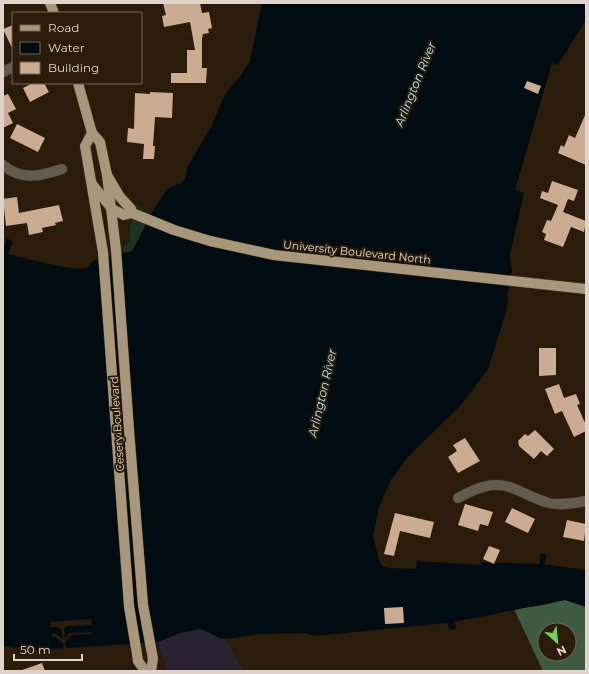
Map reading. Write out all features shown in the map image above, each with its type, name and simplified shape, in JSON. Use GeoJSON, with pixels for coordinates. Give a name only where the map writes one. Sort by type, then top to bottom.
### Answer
{"type":"FeatureCollection","features":[{"type":"Feature","properties":{"kind":"main road"},"geometry":{"type":"LineString","coordinates":[[78,84],[92,133],[100,142],[107,175],[120,197],[131,209],[132,214]]}},
{"type":"Feature","properties":{"kind":"main road"},"geometry":{"type":"LineString","coordinates":[[92,133],[84,146],[92,184],[112,209]]}},
{"type":"Feature","properties":{"kind":"main road","name":"Cesery Boulevard"},"geometry":{"type":"LineString","coordinates":[[107,175],[116,250],[142,597],[152,659],[151,671]]}},
{"type":"Feature","properties":{"kind":"main road","name":"Cesery Boulevard"},"geometry":{"type":"LineString","coordinates":[[92,184],[103,252],[129,606],[136,654],[138,662],[145,671]]}},
{"type":"Feature","properties":{"kind":"main road","name":"University Boulevard North"},"geometry":{"type":"LineString","coordinates":[[112,209],[124,215],[132,214],[174,230],[210,241],[274,255],[586,289]]}},
{"type":"Feature","properties":{"kind":"street"},"geometry":{"type":"LineString","coordinates":[[3,72],[12,68]]}},
{"type":"Feature","properties":{"kind":"street"},"geometry":{"type":"LineString","coordinates":[[3,165],[19,174],[30,177],[41,176],[62,169]]}},
{"type":"Feature","properties":{"kind":"street"},"geometry":{"type":"LineString","coordinates":[[458,498],[476,488],[495,484],[514,488],[538,500],[550,503],[562,504],[586,501]]}},
{"type":"Feature","properties":{"kind":"shaded area"},"geometry":{"type":"Polygon","coordinates":[[[201,629],[220,638],[226,639],[243,671],[167,671],[158,642],[180,633],[201,629]]]}},
{"type":"Feature","properties":{"kind":"green space"},"geometry":{"type":"Polygon","coordinates":[[[135,203],[149,215],[146,227],[132,251],[124,252],[124,246],[130,242],[130,227],[135,203]]]}},
{"type":"Feature","properties":{"kind":"green space"},"geometry":{"type":"Polygon","coordinates":[[[565,600],[586,607],[586,671],[543,671],[539,662],[577,662],[577,622],[537,622],[537,658],[514,609],[546,605],[565,600]]]}},
{"type":"Feature","properties":{"kind":"water","name":"Arlington River"},"geometry":{"type":"Polygon","coordinates":[[[262,3],[586,3],[586,20],[558,65],[552,63],[515,190],[524,193],[510,255],[512,271],[508,291],[507,309],[488,369],[462,404],[407,458],[391,480],[379,507],[373,536],[382,566],[389,568],[414,569],[417,561],[481,565],[482,562],[539,564],[541,553],[547,555],[544,564],[586,570],[586,607],[565,600],[454,622],[457,629],[450,630],[447,623],[315,636],[305,633],[261,634],[226,639],[220,638],[201,629],[180,633],[158,642],[37,650],[3,646],[3,250],[7,238],[13,242],[8,254],[68,268],[85,268],[93,261],[132,251],[152,213],[166,191],[169,188],[180,184],[185,179],[187,168],[211,127],[225,94],[240,77],[250,61],[262,3]]]}},
{"type":"Feature","properties":{"kind":"pier"},"geometry":{"type":"Polygon","coordinates":[[[91,619],[92,625],[67,626],[64,629],[65,639],[70,633],[92,632],[92,634],[71,635],[65,642],[66,649],[64,649],[63,643],[56,637],[52,637],[52,634],[56,634],[63,639],[61,629],[58,627],[51,627],[51,622],[91,619]]]}},
{"type":"Feature","properties":{"kind":"building"},"geometry":{"type":"Polygon","coordinates":[[[163,3],[200,3],[202,13],[209,12],[212,28],[208,29],[209,33],[203,34],[202,39],[202,68],[207,68],[206,83],[171,83],[171,73],[187,73],[187,50],[195,50],[190,22],[164,27],[162,16],[166,15],[163,3]]]}},
{"type":"Feature","properties":{"kind":"building"},"geometry":{"type":"Polygon","coordinates":[[[12,25],[12,48],[3,29],[12,25]]]}},
{"type":"Feature","properties":{"kind":"building"},"geometry":{"type":"Polygon","coordinates":[[[527,81],[541,86],[538,94],[524,88],[527,81]]]}},
{"type":"Feature","properties":{"kind":"building"},"geometry":{"type":"Polygon","coordinates":[[[31,84],[45,84],[49,92],[30,102],[23,88],[31,84]]]}},
{"type":"Feature","properties":{"kind":"building"},"geometry":{"type":"Polygon","coordinates":[[[150,92],[173,93],[172,118],[155,117],[153,146],[155,146],[154,159],[143,159],[144,144],[127,142],[128,128],[134,129],[135,93],[150,94],[150,92]]]}},
{"type":"Feature","properties":{"kind":"building"},"geometry":{"type":"Polygon","coordinates":[[[8,94],[16,109],[8,113],[13,123],[3,128],[3,96],[8,94]]]}},
{"type":"Feature","properties":{"kind":"building"},"geometry":{"type":"Polygon","coordinates":[[[586,113],[586,165],[558,153],[561,145],[564,147],[569,135],[575,138],[586,113]]]}},
{"type":"Feature","properties":{"kind":"building"},"geometry":{"type":"Polygon","coordinates":[[[17,124],[45,138],[38,152],[10,138],[17,124]]]}},
{"type":"Feature","properties":{"kind":"building"},"geometry":{"type":"Polygon","coordinates":[[[552,181],[578,190],[574,201],[568,199],[563,212],[586,221],[584,232],[571,227],[563,247],[544,240],[546,234],[542,232],[547,220],[551,221],[558,205],[540,198],[542,191],[548,193],[552,181]]]}},
{"type":"Feature","properties":{"kind":"building"},"geometry":{"type":"Polygon","coordinates":[[[17,197],[19,213],[59,205],[63,221],[55,223],[56,225],[42,228],[43,232],[29,235],[27,223],[6,226],[3,199],[17,197]]]}},
{"type":"Feature","properties":{"kind":"building"},"geometry":{"type":"Polygon","coordinates":[[[539,348],[556,348],[556,375],[539,376],[539,348]]]}},
{"type":"Feature","properties":{"kind":"building"},"geometry":{"type":"Polygon","coordinates":[[[559,384],[564,398],[576,394],[580,404],[577,405],[586,425],[586,431],[574,437],[562,411],[555,414],[545,389],[559,384]]]}},
{"type":"Feature","properties":{"kind":"building"},"geometry":{"type":"Polygon","coordinates":[[[535,430],[554,449],[547,456],[541,451],[534,459],[519,446],[518,441],[525,434],[528,436],[535,430]]]}},
{"type":"Feature","properties":{"kind":"building"},"geometry":{"type":"Polygon","coordinates":[[[465,438],[480,461],[458,473],[448,457],[457,451],[453,445],[465,438]]]}},
{"type":"Feature","properties":{"kind":"building"},"geometry":{"type":"Polygon","coordinates":[[[465,504],[493,512],[488,526],[480,524],[478,531],[458,525],[465,504]]]}},
{"type":"Feature","properties":{"kind":"building"},"geometry":{"type":"Polygon","coordinates":[[[512,508],[535,519],[528,533],[505,522],[512,508]]]}},
{"type":"Feature","properties":{"kind":"building"},"geometry":{"type":"Polygon","coordinates":[[[395,513],[434,522],[430,538],[400,531],[394,556],[384,554],[395,513]]]}},
{"type":"Feature","properties":{"kind":"building"},"geometry":{"type":"Polygon","coordinates":[[[567,520],[586,524],[584,541],[563,537],[567,520]]]}},
{"type":"Feature","properties":{"kind":"building"},"geometry":{"type":"Polygon","coordinates":[[[489,546],[500,550],[494,564],[483,559],[489,546]]]}},
{"type":"Feature","properties":{"kind":"building"},"geometry":{"type":"Polygon","coordinates":[[[403,607],[404,623],[385,624],[384,608],[403,607]]]}},
{"type":"Feature","properties":{"kind":"building"},"geometry":{"type":"Polygon","coordinates":[[[42,663],[45,671],[22,671],[22,670],[42,663]]]}}]}
